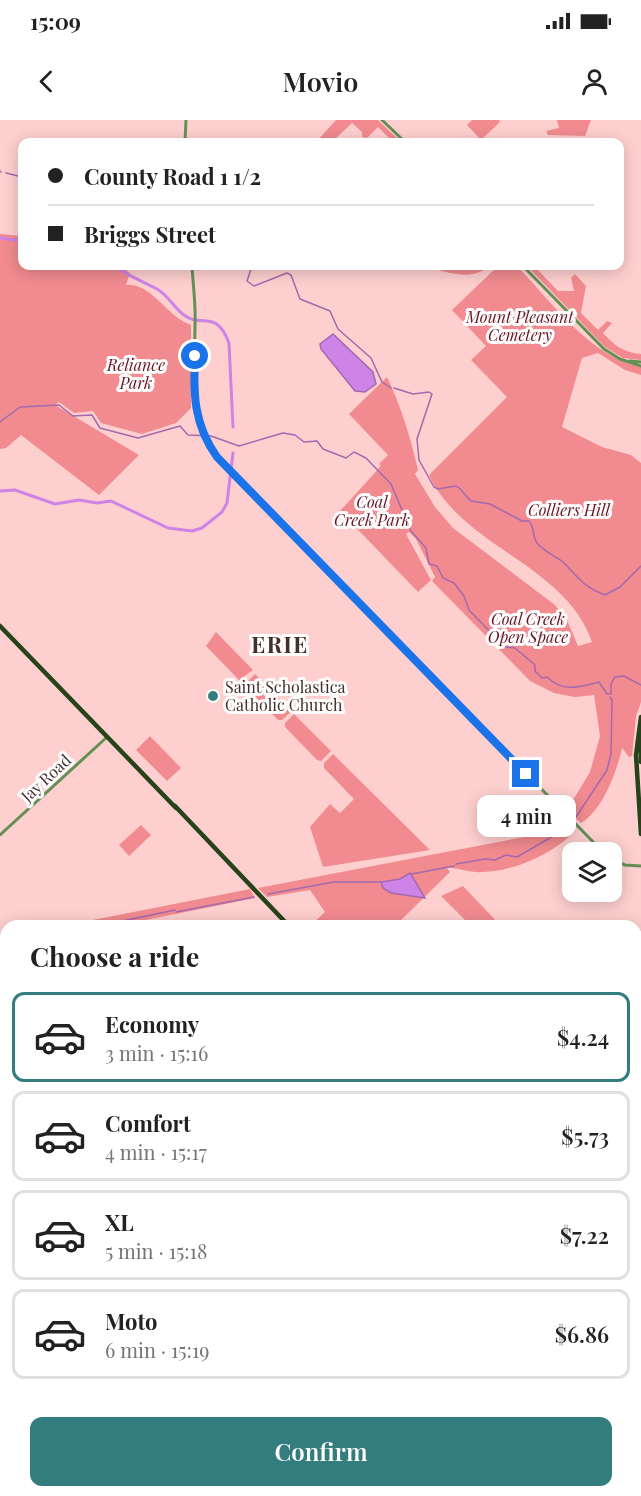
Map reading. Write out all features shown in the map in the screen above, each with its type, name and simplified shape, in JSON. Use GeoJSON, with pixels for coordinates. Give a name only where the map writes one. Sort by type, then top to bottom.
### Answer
{"type":"FeatureCollection","features":[{"type":"Feature","properties":{"kind":"main road"},"geometry":{"type":"LineString","coordinates":[[0,626],[283,920]]}},
{"type":"Feature","properties":{"kind":"main road"},"geometry":{"type":"LineString","coordinates":[[641,717],[636,755],[641,834]]}},
{"type":"Feature","properties":{"kind":"main road"},"geometry":{"type":"LineString","coordinates":[[641,735],[641,762]]}},
{"type":"Feature","properties":{"kind":"street"},"geometry":{"type":"LineString","coordinates":[[185,138],[186,120]]}},
{"type":"Feature","properties":{"kind":"street"},"geometry":{"type":"LineString","coordinates":[[382,120],[401,138]]}},
{"type":"Feature","properties":{"kind":"street"},"geometry":{"type":"LineString","coordinates":[[192,270],[195,319],[193,393],[198,423],[205,440],[230,472],[593,842]]}},
{"type":"Feature","properties":{"kind":"street"},"geometry":{"type":"LineString","coordinates":[[527,270],[600,345],[620,359],[641,364]]}},
{"type":"Feature","properties":{"kind":"street","name":"Jay Road"},"geometry":{"type":"LineString","coordinates":[[0,835],[107,737]]}},
{"type":"Feature","properties":{"kind":"street"},"geometry":{"type":"LineString","coordinates":[[622,864],[641,866]]}},
{"type":"Feature","properties":{"kind":"green space"},"geometry":{"type":"Polygon","coordinates":[[[336,120],[378,120],[397,138],[389,138],[378,127],[367,138],[362,137],[362,132],[352,123],[336,138],[320,138],[336,120]]]}},
{"type":"Feature","properties":{"kind":"green space"},"geometry":{"type":"Polygon","coordinates":[[[472,120],[499,120],[500,122],[483,138],[479,138],[467,125],[472,120]]]}},
{"type":"Feature","properties":{"kind":"green space"},"geometry":{"type":"Polygon","coordinates":[[[557,120],[591,120],[585,136],[548,135],[546,131],[559,128],[557,120]]]}},
{"type":"Feature","properties":{"kind":"green space","name":"Reliance Park"},"geometry":{"type":"Polygon","coordinates":[[[0,234],[18,236],[18,270],[126,270],[130,273],[126,285],[143,289],[191,325],[191,408],[176,423],[142,434],[101,423],[93,411],[74,413],[59,402],[55,405],[139,455],[99,495],[21,435],[6,448],[0,449],[0,234]]]}},
{"type":"Feature","properties":{"kind":"green space"},"geometry":{"type":"Polygon","coordinates":[[[438,270],[484,270],[465,275],[438,270]]]}},
{"type":"Feature","properties":{"kind":"green space"},"geometry":{"type":"Polygon","coordinates":[[[494,270],[521,270],[588,340],[622,361],[641,367],[641,375],[625,370],[598,353],[582,358],[562,427],[602,447],[631,455],[641,463],[641,702],[636,716],[632,756],[629,757],[622,748],[608,790],[596,810],[581,823],[567,810],[590,772],[600,736],[594,695],[575,697],[554,693],[530,681],[432,581],[435,577],[416,539],[409,532],[406,534],[431,580],[418,592],[340,511],[381,466],[379,464],[388,455],[349,414],[387,377],[409,435],[418,470],[415,474],[435,507],[453,528],[555,605],[567,620],[578,646],[592,642],[579,615],[560,593],[538,574],[465,521],[445,500],[429,475],[507,397],[471,360],[486,346],[452,310],[494,270]]]}},
{"type":"Feature","properties":{"kind":"green space"},"geometry":{"type":"Polygon","coordinates":[[[531,270],[538,270],[558,291],[574,291],[571,278],[575,274],[586,286],[581,313],[598,330],[607,321],[612,323],[603,333],[620,348],[641,354],[641,360],[623,358],[605,347],[531,270]]]}},
{"type":"Feature","properties":{"kind":"green space"},"geometry":{"type":"Polygon","coordinates":[[[216,632],[253,670],[239,680],[206,646],[216,632]]]}},
{"type":"Feature","properties":{"kind":"green space"},"geometry":{"type":"Polygon","coordinates":[[[255,674],[292,711],[282,720],[278,720],[246,687],[246,683],[255,674]]]}},
{"type":"Feature","properties":{"kind":"green space"},"geometry":{"type":"Polygon","coordinates":[[[294,714],[331,751],[321,761],[317,760],[285,727],[285,723],[294,714]]]}},
{"type":"Feature","properties":{"kind":"green space"},"geometry":{"type":"Polygon","coordinates":[[[150,736],[181,768],[167,781],[136,750],[150,736]]]}},
{"type":"Feature","properties":{"kind":"green space"},"geometry":{"type":"Polygon","coordinates":[[[333,754],[430,850],[323,867],[310,827],[330,804],[340,813],[354,799],[324,768],[324,763],[333,754]]]}},
{"type":"Feature","properties":{"kind":"green space"},"geometry":{"type":"Polygon","coordinates":[[[561,816],[575,831],[545,854],[520,865],[483,872],[446,867],[450,872],[401,920],[316,920],[325,912],[310,890],[267,897],[258,888],[524,837],[561,816]]]}},
{"type":"Feature","properties":{"kind":"green space"},"geometry":{"type":"Polygon","coordinates":[[[141,825],[151,835],[129,856],[119,845],[141,825]]]}},
{"type":"Feature","properties":{"kind":"green space"},"geometry":{"type":"Polygon","coordinates":[[[463,886],[495,920],[465,920],[441,896],[463,886]]]}},
{"type":"Feature","properties":{"kind":"green space"},"geometry":{"type":"Polygon","coordinates":[[[250,889],[255,898],[146,920],[93,920],[250,889]]]}},
{"type":"Feature","properties":{"kind":"shaded area"},"geometry":{"type":"Polygon","coordinates":[[[333,334],[373,372],[376,384],[365,392],[355,391],[321,349],[320,344],[333,334]]]}},
{"type":"Feature","properties":{"kind":"shaded area"},"geometry":{"type":"Polygon","coordinates":[[[410,873],[425,898],[391,893],[383,888],[381,882],[400,879],[410,873]]]}},
{"type":"Feature","properties":{"kind":"waterway"},"geometry":{"type":"LineString","coordinates":[[6,173],[18,176]]}},
{"type":"Feature","properties":{"kind":"waterway"},"geometry":{"type":"LineString","coordinates":[[0,238],[18,240]]}},
{"type":"Feature","properties":{"kind":"waterway"},"geometry":{"type":"LineString","coordinates":[[121,270],[157,289],[184,315],[191,319],[214,322],[224,332],[229,343],[233,427]]}},
{"type":"Feature","properties":{"kind":"waterway"},"geometry":{"type":"LineString","coordinates":[[251,270],[247,281],[254,286],[287,273],[291,275],[300,299],[330,311],[338,329],[371,358],[382,382],[391,388]]}},
{"type":"Feature","properties":{"kind":"waterway"},"geometry":{"type":"LineString","coordinates":[[394,388],[413,394],[429,392],[432,394],[417,439],[419,460],[434,487],[438,489],[458,487],[471,501],[490,504],[522,521],[529,521],[535,540],[540,546],[564,563],[586,585],[605,595],[620,587],[641,566]]}},
{"type":"Feature","properties":{"kind":"waterway"},"geometry":{"type":"LineString","coordinates":[[0,422],[20,407],[59,405],[73,416],[92,415],[100,428],[138,438],[180,426],[188,435],[211,436],[239,446],[283,433],[295,435],[304,442],[317,441],[323,449],[346,458],[354,452],[366,458],[391,484],[411,531],[426,548],[429,564],[437,566],[443,578],[454,583],[464,596],[469,610],[505,647],[515,648],[535,665],[535,671],[542,678],[547,677],[565,687],[578,687],[599,682],[607,694],[611,694],[611,684],[615,677],[624,676],[641,685]]}},
{"type":"Feature","properties":{"kind":"waterway"},"geometry":{"type":"LineString","coordinates":[[0,491],[15,490],[55,504],[79,500],[97,503],[111,501],[168,528],[192,531],[202,528],[222,512],[227,503],[233,453]]}},
{"type":"Feature","properties":{"kind":"waterway"},"geometry":{"type":"LineString","coordinates":[[456,864],[485,859],[495,860],[506,855],[517,857],[550,838],[576,817],[607,770],[611,754],[612,700],[610,697]]}},
{"type":"Feature","properties":{"kind":"waterway"},"geometry":{"type":"LineString","coordinates":[[412,874],[454,866]]}},
{"type":"Feature","properties":{"kind":"waterway"},"geometry":{"type":"LineString","coordinates":[[268,894],[334,882],[381,882]]}},
{"type":"Feature","properties":{"kind":"waterway"},"geometry":{"type":"LineString","coordinates":[[176,912],[254,897]]}},
{"type":"Feature","properties":{"kind":"waterway"},"geometry":{"type":"LineString","coordinates":[[127,920],[175,910]]}},
{"type":"Feature","properties":{"kind":"place","name":"Saint Scholastica Catholic Church"},"geometry":{"type":"Point","coordinates":[213,696]}},
{"type":"Feature","properties":{"kind":"district","name":"ERIE"},"geometry":{"type":"Point","coordinates":[280,645]}},
{"type":"Feature","properties":{"kind":"route"},"geometry":{"type":"LineString","coordinates":[[195,356],[193,393],[197,419],[208,445],[217,457],[526,774]]}},
{"type":"Feature","properties":{"kind":"park label","name":"Mount Pleasant Cemetery"},"geometry":{"type":"Point","coordinates":[520,326]}},
{"type":"Feature","properties":{"kind":"park label","name":"Colliers Hill"},"geometry":{"type":"Point","coordinates":[569,510]}},
{"type":"Feature","properties":{"kind":"park label","name":"Coal Creek Park"},"geometry":{"type":"Point","coordinates":[372,511]}},
{"type":"Feature","properties":{"kind":"park label","name":"Coal Creek Open Space"},"geometry":{"type":"Point","coordinates":[528,628]}}]}
